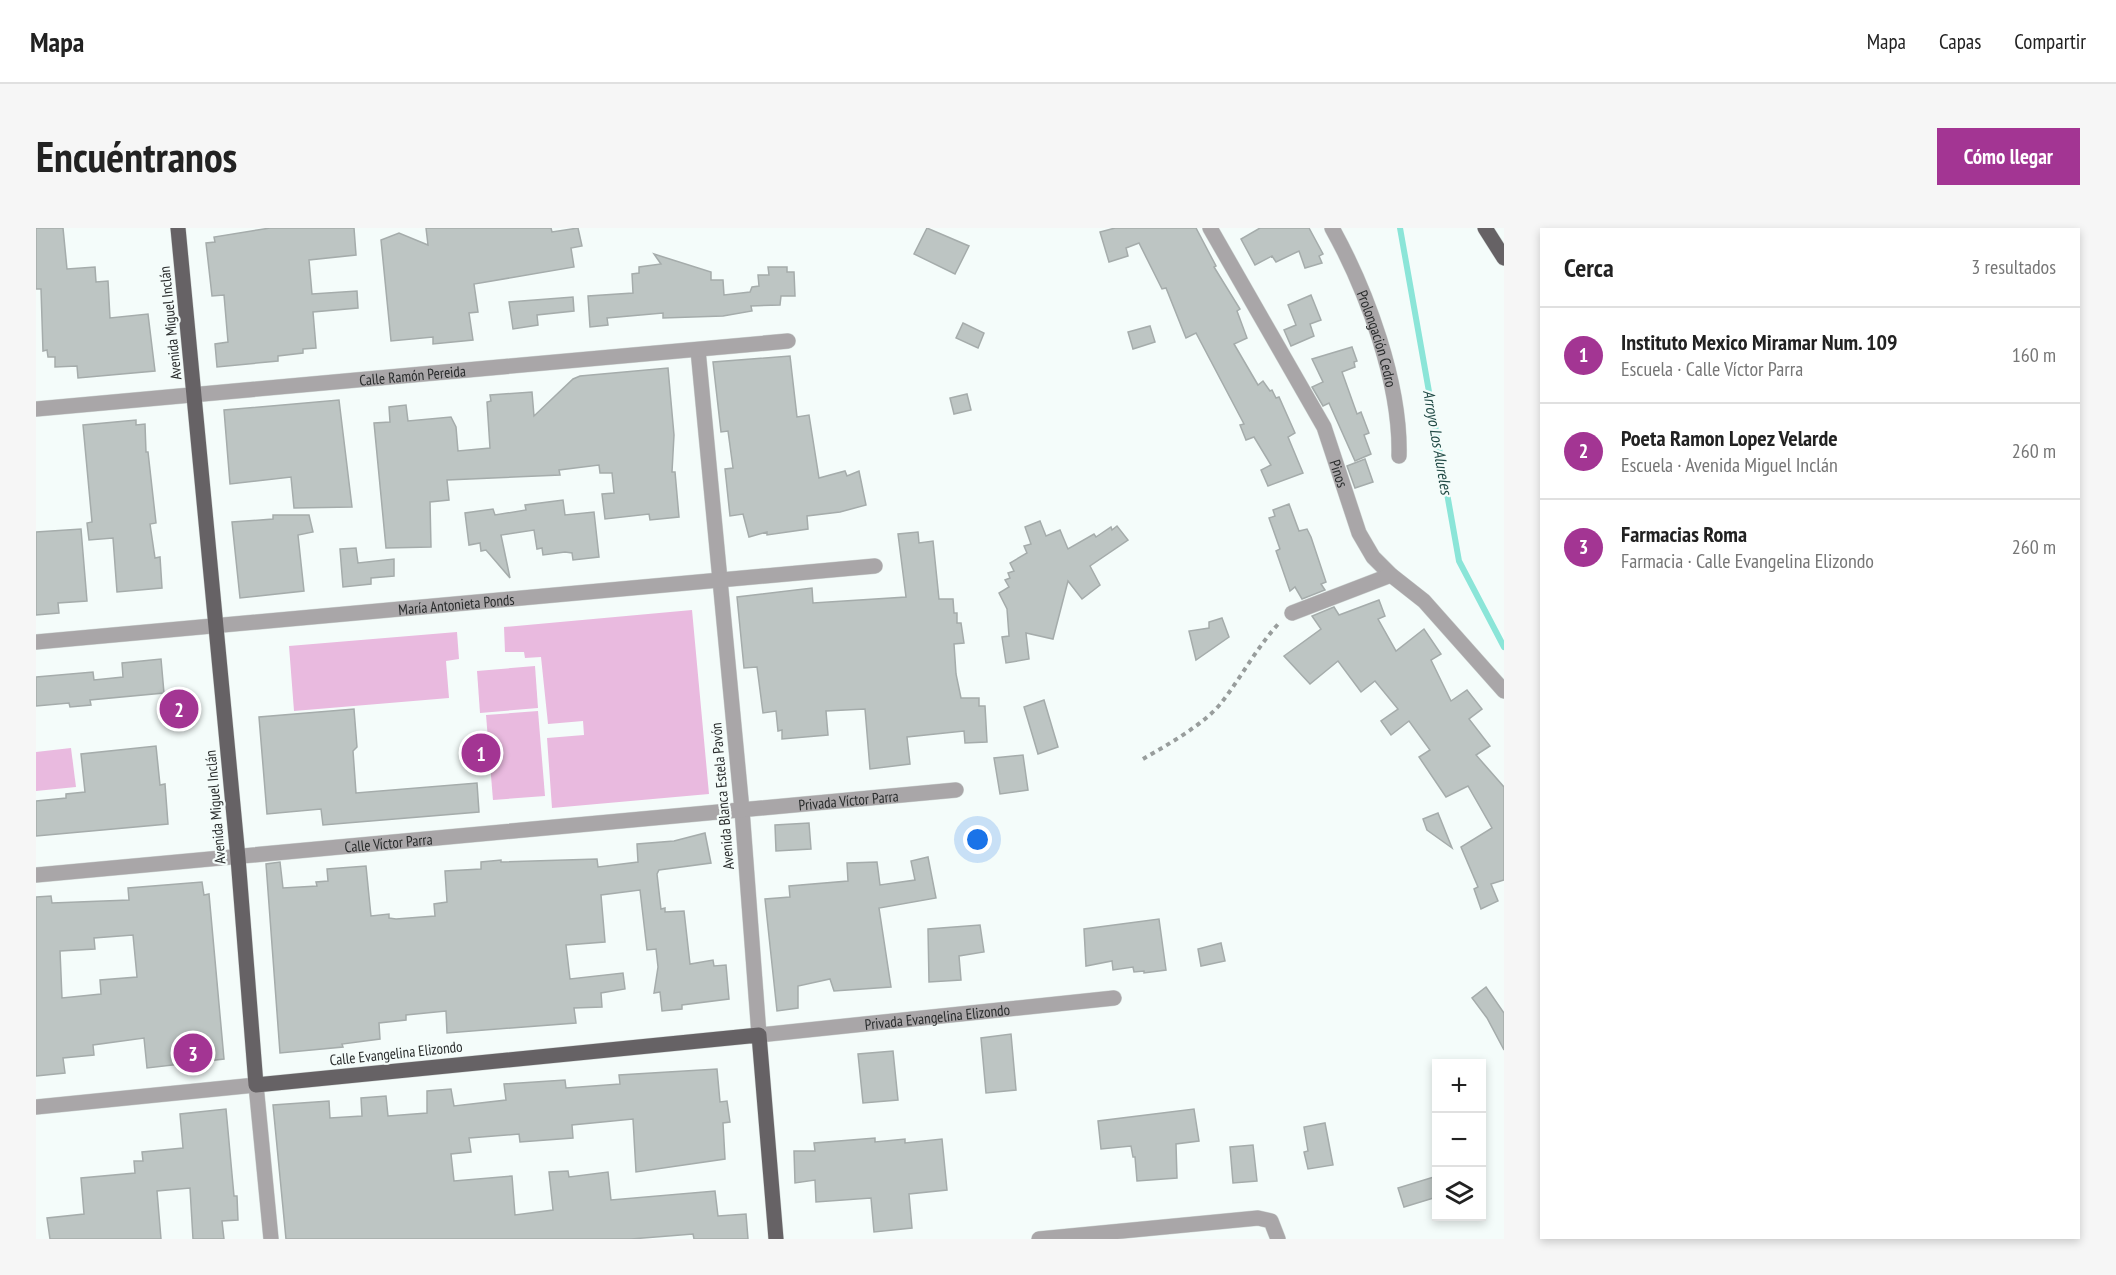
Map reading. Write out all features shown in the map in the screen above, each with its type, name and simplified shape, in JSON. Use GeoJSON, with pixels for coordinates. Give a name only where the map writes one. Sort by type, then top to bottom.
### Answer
{"type":"FeatureCollection","features":[{"type":"Feature","properties":{"kind":"main road","name":"Avenida Miguel Inclán"},"geometry":{"type":"LineString","coordinates":[[178,228],[238,858],[256,1085]]}},
{"type":"Feature","properties":{"kind":"main road"},"geometry":{"type":"LineString","coordinates":[[1485,228],[1504,258]]}},
{"type":"Feature","properties":{"kind":"main road","name":"Calle Evangelina Elizondo"},"geometry":{"type":"LineString","coordinates":[[256,1085],[759,1035]]}},
{"type":"Feature","properties":{"kind":"main road","name":"Avenida Blanca Estela Pavón"},"geometry":{"type":"LineString","coordinates":[[759,1035],[776,1239]]}},
{"type":"Feature","properties":{"kind":"street","name":"Pinos"},"geometry":{"type":"LineString","coordinates":[[1210,228],[1324,427],[1359,533],[1374,557],[1391,575],[1424,601],[1504,691]]}},
{"type":"Feature","properties":{"kind":"street","name":"Prolongación Cedro"},"geometry":{"type":"LineString","coordinates":[[1332,228],[1344,251],[1379,341],[1400,427],[1399,456]]}},
{"type":"Feature","properties":{"kind":"street","name":"Calle Ramón Pereida"},"geometry":{"type":"LineString","coordinates":[[36,409],[788,341]]}},
{"type":"Feature","properties":{"kind":"street","name":"Avenida Blanca Estela Pavón"},"geometry":{"type":"LineString","coordinates":[[698,350],[742,810],[759,1035]]}},
{"type":"Feature","properties":{"kind":"street","name":"María Antonieta Ponds"},"geometry":{"type":"LineString","coordinates":[[36,642],[875,566]]}},
{"type":"Feature","properties":{"kind":"street"},"geometry":{"type":"LineString","coordinates":[[1292,613],[1391,575]]}},
{"type":"Feature","properties":{"kind":"street","name":"Privada Víctor Parra"},"geometry":{"type":"LineString","coordinates":[[742,810],[956,790]]}},
{"type":"Feature","properties":{"kind":"street","name":"Calle Víctor Parra"},"geometry":{"type":"LineString","coordinates":[[36,875],[742,810]]}},
{"type":"Feature","properties":{"kind":"street","name":"Privada Evangelina Elizondo"},"geometry":{"type":"LineString","coordinates":[[759,1035],[1114,998]]}},
{"type":"Feature","properties":{"kind":"street","name":"Calle Evangelina Elizondo"},"geometry":{"type":"LineString","coordinates":[[36,1107],[256,1085]]}},
{"type":"Feature","properties":{"kind":"street","name":"Avenida Miguel Inclán"},"geometry":{"type":"LineString","coordinates":[[256,1085],[271,1239]]}},
{"type":"Feature","properties":{"kind":"street"},"geometry":{"type":"LineString","coordinates":[[1039,1239],[1258,1218],[1271,1221],[1278,1239]]}},
{"type":"Feature","properties":{"kind":"path"},"geometry":{"type":"LineString","coordinates":[[1143,759],[1183,737],[1221,704],[1266,637],[1292,613]]}},
{"type":"Feature","properties":{"kind":"shaded area"},"geometry":{"type":"Polygon","coordinates":[[[692,610],[709,794],[552,808],[547,738],[584,735],[583,721],[548,724],[541,657],[525,658],[524,652],[505,652],[504,627],[692,610]]]}},
{"type":"Feature","properties":{"kind":"shaded area"},"geometry":{"type":"Polygon","coordinates":[[[457,632],[459,659],[446,661],[449,698],[294,711],[289,646],[457,632]]]}},
{"type":"Feature","properties":{"kind":"shaded area"},"geometry":{"type":"Polygon","coordinates":[[[535,666],[538,708],[480,713],[477,671],[535,666]]]}},
{"type":"Feature","properties":{"kind":"shaded area"},"geometry":{"type":"Polygon","coordinates":[[[538,711],[545,796],[493,800],[486,715],[538,711]]]}},
{"type":"Feature","properties":{"kind":"shaded area"},"geometry":{"type":"Polygon","coordinates":[[[71,748],[76,787],[36,791],[36,752],[71,748]]]}},
{"type":"Feature","properties":{"kind":"building"},"geometry":{"type":"Polygon","coordinates":[[[36,228],[63,228],[67,269],[95,267],[96,282],[108,281],[110,318],[148,314],[155,371],[78,378],[77,366],[55,367],[55,357],[48,357],[47,350],[43,351],[41,289],[36,289],[36,228]]]}},
{"type":"Feature","properties":{"kind":"building"},"geometry":{"type":"Polygon","coordinates":[[[270,228],[354,228],[356,255],[309,260],[312,294],[357,291],[358,308],[313,312],[316,348],[303,349],[303,353],[278,356],[278,361],[217,367],[215,344],[228,342],[224,295],[212,296],[206,243],[215,242],[214,237],[270,228]]]}},
{"type":"Feature","properties":{"kind":"building"},"geometry":{"type":"Polygon","coordinates":[[[426,228],[551,228],[552,232],[578,228],[582,246],[571,248],[574,267],[474,284],[478,312],[469,313],[473,340],[433,344],[433,337],[391,341],[381,240],[399,233],[428,245],[426,228]]]}},
{"type":"Feature","properties":{"kind":"building"},"geometry":{"type":"Polygon","coordinates":[[[927,228],[969,246],[955,274],[914,254],[927,228]]]}},
{"type":"Feature","properties":{"kind":"building"},"geometry":{"type":"Polygon","coordinates":[[[1115,228],[1196,228],[1216,266],[1214,267],[1240,309],[1237,311],[1247,338],[1234,344],[1258,385],[1263,381],[1276,398],[1279,397],[1295,433],[1288,437],[1303,473],[1268,486],[1261,470],[1271,465],[1254,437],[1246,440],[1240,425],[1244,424],[1196,333],[1186,338],[1166,288],[1162,289],[1139,243],[1126,248],[1128,256],[1109,262],[1100,232],[1115,228]]]}},
{"type":"Feature","properties":{"kind":"building"},"geometry":{"type":"Polygon","coordinates":[[[1260,228],[1309,228],[1323,254],[1319,256],[1322,263],[1305,268],[1299,251],[1276,262],[1272,256],[1255,265],[1241,239],[1260,228]]]}},
{"type":"Feature","properties":{"kind":"building"},"geometry":{"type":"Polygon","coordinates":[[[654,254],[711,272],[711,280],[723,280],[724,295],[750,292],[752,287],[759,286],[758,275],[769,275],[768,267],[787,267],[787,272],[794,272],[795,296],[781,296],[780,305],[751,306],[752,311],[723,316],[663,318],[663,313],[607,318],[608,325],[590,327],[588,296],[633,293],[632,274],[639,273],[639,267],[661,264],[654,254]]]}},
{"type":"Feature","properties":{"kind":"building"},"geometry":{"type":"Polygon","coordinates":[[[1311,295],[1321,320],[1310,324],[1314,336],[1291,346],[1284,330],[1296,325],[1288,305],[1311,295]]]}},
{"type":"Feature","properties":{"kind":"building"},"geometry":{"type":"Polygon","coordinates":[[[573,297],[574,311],[537,315],[538,325],[513,329],[509,302],[573,297]]]}},
{"type":"Feature","properties":{"kind":"building"},"geometry":{"type":"Polygon","coordinates":[[[963,323],[984,333],[978,348],[956,338],[963,323]]]}},
{"type":"Feature","properties":{"kind":"building"},"geometry":{"type":"Polygon","coordinates":[[[1150,326],[1155,342],[1133,349],[1128,332],[1150,326]]]}},
{"type":"Feature","properties":{"kind":"building"},"geometry":{"type":"Polygon","coordinates":[[[1352,347],[1357,361],[1354,362],[1355,367],[1342,372],[1357,414],[1361,412],[1369,433],[1364,435],[1371,454],[1355,461],[1329,403],[1323,406],[1312,387],[1323,382],[1312,359],[1352,347]]]}},
{"type":"Feature","properties":{"kind":"building"},"geometry":{"type":"Polygon","coordinates":[[[790,356],[797,417],[809,415],[819,478],[845,471],[847,476],[859,471],[866,505],[840,512],[807,516],[808,529],[767,535],[767,532],[749,537],[743,514],[730,516],[725,469],[733,468],[728,431],[721,432],[713,362],[790,356]]]}},
{"type":"Feature","properties":{"kind":"building"},"geometry":{"type":"Polygon","coordinates":[[[668,368],[674,435],[672,472],[675,472],[679,517],[650,520],[649,514],[605,519],[602,494],[614,493],[612,473],[600,473],[599,465],[559,470],[560,475],[447,480],[449,500],[430,502],[431,547],[386,548],[374,423],[390,422],[389,407],[406,405],[408,421],[451,417],[456,427],[458,451],[490,448],[487,402],[491,401],[490,395],[532,392],[534,416],[573,379],[580,376],[668,368]]]}},
{"type":"Feature","properties":{"kind":"building"},"geometry":{"type":"Polygon","coordinates":[[[967,394],[971,410],[954,414],[950,398],[967,394]]]}},
{"type":"Feature","properties":{"kind":"building"},"geometry":{"type":"Polygon","coordinates":[[[339,400],[352,507],[294,508],[291,477],[230,484],[224,410],[339,400]]]}},
{"type":"Feature","properties":{"kind":"building"},"geometry":{"type":"Polygon","coordinates":[[[136,420],[136,425],[145,424],[146,452],[148,452],[156,523],[150,524],[155,558],[160,557],[162,588],[117,592],[113,538],[89,540],[87,523],[92,522],[83,425],[136,420]]]}},
{"type":"Feature","properties":{"kind":"building"},"geometry":{"type":"Polygon","coordinates":[[[1365,459],[1373,482],[1355,488],[1347,466],[1365,459]]]}},
{"type":"Feature","properties":{"kind":"building"},"geometry":{"type":"Polygon","coordinates":[[[563,500],[565,515],[594,512],[599,557],[573,560],[572,553],[543,555],[542,548],[537,549],[534,530],[501,535],[510,578],[486,550],[481,551],[480,543],[469,545],[465,513],[493,509],[495,515],[526,510],[525,505],[563,500]]]}},
{"type":"Feature","properties":{"kind":"building"},"geometry":{"type":"Polygon","coordinates":[[[1289,504],[1299,531],[1307,529],[1311,537],[1326,582],[1321,584],[1325,590],[1302,599],[1295,587],[1290,591],[1276,551],[1280,549],[1269,518],[1275,516],[1273,510],[1289,504]]]}},
{"type":"Feature","properties":{"kind":"building"},"geometry":{"type":"Polygon","coordinates":[[[273,515],[309,515],[313,532],[298,535],[304,591],[240,598],[232,522],[273,519],[273,515]]]}},
{"type":"Feature","properties":{"kind":"building"},"geometry":{"type":"Polygon","coordinates":[[[1040,521],[1046,536],[1060,530],[1068,549],[1094,534],[1096,537],[1111,527],[1112,530],[1117,526],[1128,540],[1090,566],[1100,585],[1082,599],[1068,581],[1053,639],[1026,633],[1029,659],[1006,663],[1002,637],[1009,636],[1007,609],[999,593],[1009,587],[1005,580],[1010,578],[1008,573],[1014,571],[1010,563],[1027,553],[1024,546],[1031,544],[1025,527],[1040,521]]]}},
{"type":"Feature","properties":{"kind":"building"},"geometry":{"type":"Polygon","coordinates":[[[81,529],[87,601],[58,603],[59,613],[36,615],[36,532],[81,529]]]}},
{"type":"Feature","properties":{"kind":"building"},"geometry":{"type":"Polygon","coordinates":[[[918,532],[919,543],[933,541],[939,599],[953,599],[957,623],[961,623],[964,643],[954,644],[956,674],[961,698],[979,698],[979,706],[985,706],[987,742],[965,743],[964,731],[907,737],[910,764],[870,769],[865,709],[826,711],[828,735],[782,739],[782,730],[778,731],[776,711],[763,713],[757,667],[744,668],[737,597],[812,588],[813,603],[906,597],[898,534],[918,532]]]}},
{"type":"Feature","properties":{"kind":"building"},"geometry":{"type":"Polygon","coordinates":[[[356,548],[358,563],[394,559],[394,576],[371,578],[371,584],[343,587],[340,549],[356,548]]]}},
{"type":"Feature","properties":{"kind":"building"},"geometry":{"type":"Polygon","coordinates":[[[1379,600],[1385,616],[1378,619],[1396,651],[1424,629],[1441,654],[1431,660],[1451,701],[1467,690],[1482,709],[1469,719],[1490,746],[1476,755],[1504,787],[1504,880],[1491,884],[1498,901],[1481,909],[1474,889],[1478,887],[1461,847],[1492,828],[1468,786],[1446,797],[1419,757],[1430,750],[1409,721],[1391,735],[1381,721],[1398,709],[1375,681],[1361,692],[1338,661],[1310,684],[1284,656],[1321,629],[1312,616],[1334,607],[1339,615],[1379,600]]]}},
{"type":"Feature","properties":{"kind":"building"},"geometry":{"type":"Polygon","coordinates":[[[1222,618],[1229,637],[1196,660],[1189,631],[1209,628],[1209,622],[1222,618]]]}},
{"type":"Feature","properties":{"kind":"building"},"geometry":{"type":"Polygon","coordinates":[[[161,659],[164,693],[90,700],[91,705],[70,707],[69,703],[36,706],[36,677],[93,672],[94,680],[123,677],[122,663],[161,659]]]}},
{"type":"Feature","properties":{"kind":"building"},"geometry":{"type":"Polygon","coordinates":[[[1044,700],[1058,747],[1038,754],[1024,707],[1044,700]]]}},
{"type":"Feature","properties":{"kind":"building"},"geometry":{"type":"Polygon","coordinates":[[[354,709],[357,747],[353,751],[356,793],[477,783],[479,812],[323,825],[321,809],[267,814],[259,717],[354,709]]]}},
{"type":"Feature","properties":{"kind":"building"},"geometry":{"type":"Polygon","coordinates":[[[156,746],[160,785],[165,784],[168,824],[36,836],[36,801],[66,798],[66,794],[85,792],[81,754],[156,746]]]}},
{"type":"Feature","properties":{"kind":"building"},"geometry":{"type":"Polygon","coordinates":[[[1023,755],[1028,790],[1000,794],[994,758],[1023,755]]]}},
{"type":"Feature","properties":{"kind":"building"},"geometry":{"type":"Polygon","coordinates":[[[1438,813],[1452,848],[1427,830],[1423,819],[1438,813]]]}},
{"type":"Feature","properties":{"kind":"building"},"geometry":{"type":"Polygon","coordinates":[[[809,823],[811,849],[776,851],[775,825],[809,823]]]}},
{"type":"Feature","properties":{"kind":"building"},"geometry":{"type":"Polygon","coordinates":[[[705,833],[711,863],[659,870],[657,874],[661,909],[665,908],[665,912],[684,911],[690,964],[713,960],[714,966],[726,965],[729,999],[682,1005],[682,1009],[662,1011],[660,992],[654,993],[658,967],[656,949],[647,950],[640,890],[601,895],[605,942],[566,945],[570,979],[623,973],[625,989],[601,993],[602,1007],[574,1008],[576,1023],[447,1033],[446,1011],[406,1015],[406,1020],[379,1023],[380,1039],[342,1044],[343,1047],[280,1053],[266,864],[280,862],[283,888],[317,886],[316,882],[328,881],[327,869],[366,866],[371,916],[389,914],[389,918],[396,919],[435,916],[434,904],[447,902],[445,871],[481,869],[481,862],[501,860],[501,862],[597,859],[598,867],[638,862],[637,844],[674,841],[705,833]]]}},
{"type":"Feature","properties":{"kind":"building"},"geometry":{"type":"Polygon","coordinates":[[[928,857],[936,898],[879,908],[891,987],[834,991],[830,979],[798,986],[798,1008],[777,1011],[765,899],[790,897],[789,886],[848,881],[847,863],[877,862],[880,885],[915,880],[911,861],[928,857]]]}},
{"type":"Feature","properties":{"kind":"building"},"geometry":{"type":"Polygon","coordinates":[[[202,882],[204,895],[209,894],[224,1059],[147,1068],[144,1038],[93,1045],[94,1055],[63,1058],[65,1073],[36,1076],[36,897],[51,896],[52,903],[129,900],[128,888],[202,882]],[[133,935],[94,938],[95,949],[60,951],[62,998],[101,994],[100,980],[137,977],[133,935]]]}},
{"type":"Feature","properties":{"kind":"building"},"geometry":{"type":"Polygon","coordinates":[[[1159,919],[1166,970],[1144,973],[1144,971],[1134,972],[1133,967],[1113,970],[1112,961],[1086,966],[1084,929],[1159,919]]]}},
{"type":"Feature","properties":{"kind":"building"},"geometry":{"type":"Polygon","coordinates":[[[980,925],[984,952],[959,956],[961,980],[929,982],[928,929],[980,925]]]}},
{"type":"Feature","properties":{"kind":"building"},"geometry":{"type":"Polygon","coordinates":[[[1221,943],[1225,961],[1201,966],[1198,949],[1221,943]]]}},
{"type":"Feature","properties":{"kind":"building"},"geometry":{"type":"Polygon","coordinates":[[[1486,987],[1504,1013],[1504,1050],[1487,1018],[1472,998],[1486,987]]]}},
{"type":"Feature","properties":{"kind":"building"},"geometry":{"type":"Polygon","coordinates":[[[1011,1034],[1016,1090],[986,1093],[981,1038],[1011,1034]]]}},
{"type":"Feature","properties":{"kind":"building"},"geometry":{"type":"Polygon","coordinates":[[[893,1051],[898,1100],[863,1103],[858,1054],[893,1051]]]}},
{"type":"Feature","properties":{"kind":"building"},"geometry":{"type":"Polygon","coordinates":[[[717,1069],[720,1102],[727,1101],[730,1122],[723,1123],[725,1159],[636,1172],[633,1119],[572,1125],[573,1138],[520,1142],[519,1134],[469,1138],[471,1152],[451,1154],[454,1181],[512,1176],[515,1215],[553,1210],[549,1172],[568,1171],[569,1177],[608,1172],[611,1200],[715,1191],[718,1216],[746,1214],[748,1239],[694,1239],[693,1234],[631,1239],[286,1239],[273,1105],[329,1101],[330,1118],[362,1116],[361,1098],[386,1096],[388,1116],[427,1113],[427,1091],[451,1089],[454,1106],[506,1100],[504,1084],[565,1080],[566,1088],[620,1084],[619,1075],[717,1069]]]}},
{"type":"Feature","properties":{"kind":"building"},"geometry":{"type":"Polygon","coordinates":[[[226,1109],[238,1220],[222,1221],[224,1239],[193,1239],[190,1188],[157,1191],[161,1239],[50,1239],[47,1218],[84,1214],[81,1178],[135,1173],[134,1161],[143,1161],[142,1152],[183,1148],[180,1114],[226,1109]]]}},
{"type":"Feature","properties":{"kind":"building"},"geometry":{"type":"Polygon","coordinates":[[[1194,1109],[1199,1141],[1176,1144],[1177,1178],[1137,1181],[1135,1157],[1133,1157],[1131,1146],[1101,1149],[1098,1121],[1194,1109]]]}},
{"type":"Feature","properties":{"kind":"building"},"geometry":{"type":"Polygon","coordinates":[[[1325,1123],[1333,1165],[1308,1169],[1304,1152],[1308,1151],[1304,1127],[1325,1123]]]}},
{"type":"Feature","properties":{"kind":"building"},"geometry":{"type":"Polygon","coordinates":[[[875,1138],[875,1142],[905,1139],[905,1143],[942,1139],[947,1190],[909,1194],[912,1228],[874,1232],[871,1198],[816,1202],[815,1180],[795,1183],[794,1151],[815,1151],[814,1143],[875,1138]]]}},
{"type":"Feature","properties":{"kind":"building"},"geometry":{"type":"Polygon","coordinates":[[[1253,1145],[1257,1181],[1233,1183],[1230,1147],[1253,1145]]]}},
{"type":"Feature","properties":{"kind":"building"},"geometry":{"type":"Polygon","coordinates":[[[1432,1178],[1432,1199],[1404,1207],[1398,1188],[1432,1178]]]}},
{"type":"Feature","properties":{"kind":"waterway","name":"Arroyo Los Alureles"},"geometry":{"type":"LineString","coordinates":[[1400,228],[1459,561],[1504,647]]}},
{"type":"Feature","properties":{"kind":"place","name":"Poeta Ramon Lopez Velarde"},"geometry":{"type":"Point","coordinates":[179,709]}},
{"type":"Feature","properties":{"kind":"place","name":"Instituto Mexico Miramar Num. 109"},"geometry":{"type":"Point","coordinates":[481,753]}},
{"type":"Feature","properties":{"kind":"place","name":"Farmacias Roma"},"geometry":{"type":"Point","coordinates":[193,1053]}}]}
